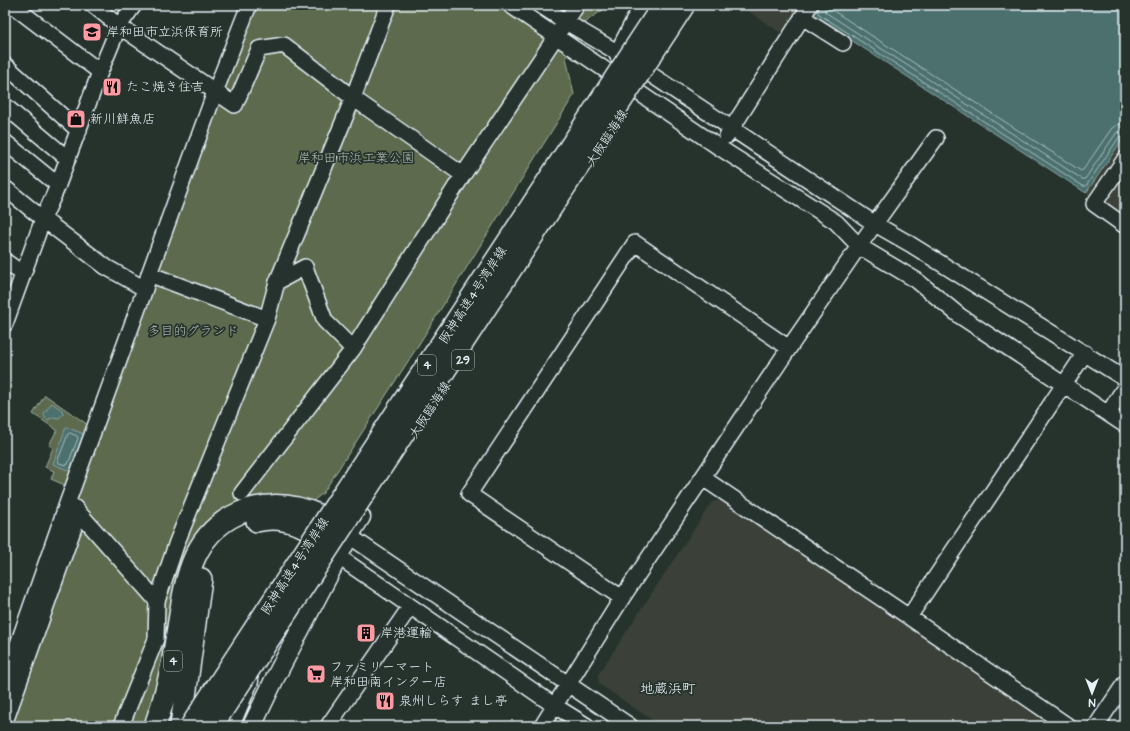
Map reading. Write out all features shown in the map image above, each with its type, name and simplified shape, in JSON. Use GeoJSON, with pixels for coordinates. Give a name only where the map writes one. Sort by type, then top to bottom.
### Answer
{"type":"FeatureCollection","features":[{"type":"Feature","properties":{"kind":"highway"},"geometry":{"type":"LineString","coordinates":[[614,62],[645,5]]}},
{"type":"Feature","properties":{"kind":"highway","name":"阪神高速4号湾岸線"},"geometry":{"type":"LineString","coordinates":[[191,726],[663,5]]}},
{"type":"Feature","properties":{"kind":"highway","name":"阪神高速4号湾岸線"},"geometry":{"type":"LineString","coordinates":[[212,726],[684,5]]}},
{"type":"Feature","properties":{"kind":"highway","name":"4"},"geometry":{"type":"LineString","coordinates":[[155,726],[170,678],[188,572],[196,553],[206,538],[219,524],[235,514],[254,508],[274,505],[293,506],[316,523]]}},
{"type":"Feature","properties":{"kind":"highway","name":"4"},"geometry":{"type":"LineString","coordinates":[[181,726],[200,583],[204,568],[211,554],[220,541],[231,532],[260,520],[276,519],[302,525],[316,523]]}},
{"type":"Feature","properties":{"kind":"main road"},"geometry":{"type":"LineString","coordinates":[[230,726],[255,668],[294,566],[316,523],[652,5]]}},
{"type":"Feature","properties":{"kind":"main road","name":"大阪臨海線"},"geometry":{"type":"LineString","coordinates":[[252,726],[274,680],[349,536],[694,5]]}},
{"type":"Feature","properties":{"kind":"street"},"geometry":{"type":"LineString","coordinates":[[12,5],[100,72]]}},
{"type":"Feature","properties":{"kind":"street"},"geometry":{"type":"LineString","coordinates":[[93,5],[119,26],[235,105],[259,50],[284,45],[353,98],[463,175]]}},
{"type":"Feature","properties":{"kind":"street"},"geometry":{"type":"LineString","coordinates":[[5,324],[10,293],[23,274],[43,219],[58,185],[100,72],[119,26],[134,5]]}},
{"type":"Feature","properties":{"kind":"street"},"geometry":{"type":"LineString","coordinates":[[5,681],[68,501],[145,289],[149,274],[215,92],[249,5]]}},
{"type":"Feature","properties":{"kind":"street"},"geometry":{"type":"LineString","coordinates":[[121,726],[156,639],[157,601],[180,535],[267,319],[277,282],[353,98],[388,5]]}},
{"type":"Feature","properties":{"kind":"street"},"geometry":{"type":"LineString","coordinates":[[510,5],[540,30],[614,62],[649,74],[874,224],[910,244],[1125,379]]}},
{"type":"Feature","properties":{"kind":"street"},"geometry":{"type":"LineString","coordinates":[[540,5],[566,22],[614,62],[638,91],[720,148],[836,222],[859,246],[916,280],[960,316],[1125,425]]}},
{"type":"Feature","properties":{"kind":"street"},"geometry":{"type":"LineString","coordinates":[[242,493],[353,349],[463,175],[577,5]]}},
{"type":"Feature","properties":{"kind":"street"},"geometry":{"type":"LineString","coordinates":[[720,148],[802,16],[843,43]]}},
{"type":"Feature","properties":{"kind":"street"},"geometry":{"type":"LineString","coordinates":[[5,65],[79,131]]}},
{"type":"Feature","properties":{"kind":"street"},"geometry":{"type":"LineString","coordinates":[[5,106],[68,159]]}},
{"type":"Feature","properties":{"kind":"street"},"geometry":{"type":"LineString","coordinates":[[542,726],[622,598],[789,348],[874,224],[936,138]]}},
{"type":"Feature","properties":{"kind":"street"},"geometry":{"type":"LineString","coordinates":[[5,142],[58,185]]}},
{"type":"Feature","properties":{"kind":"street"},"geometry":{"type":"LineString","coordinates":[[1125,159],[1094,204],[1125,226]]}},
{"type":"Feature","properties":{"kind":"street"},"geometry":{"type":"LineString","coordinates":[[5,188],[106,267],[145,289]]}},
{"type":"Feature","properties":{"kind":"street"},"geometry":{"type":"LineString","coordinates":[[622,598],[469,494],[636,243],[789,348]]}},
{"type":"Feature","properties":{"kind":"street"},"geometry":{"type":"LineString","coordinates":[[5,261],[23,274]]}},
{"type":"Feature","properties":{"kind":"street"},"geometry":{"type":"LineString","coordinates":[[277,282],[306,267],[325,321],[353,349]]}},
{"type":"Feature","properties":{"kind":"street"},"geometry":{"type":"LineString","coordinates":[[149,274],[267,319]]}},
{"type":"Feature","properties":{"kind":"street"},"geometry":{"type":"LineString","coordinates":[[909,617],[1085,353]]}},
{"type":"Feature","properties":{"kind":"street"},"geometry":{"type":"LineString","coordinates":[[1108,414],[1125,387]]}},
{"type":"Feature","properties":{"kind":"street"},"geometry":{"type":"LineString","coordinates":[[703,478],[1068,726]]}},
{"type":"Feature","properties":{"kind":"street"},"geometry":{"type":"LineString","coordinates":[[68,501],[157,601]]}},
{"type":"Feature","properties":{"kind":"street"},"geometry":{"type":"LineString","coordinates":[[5,722],[79,512]]}},
{"type":"Feature","properties":{"kind":"street"},"geometry":{"type":"LineString","coordinates":[[316,523],[349,536],[630,726]]}},
{"type":"Feature","properties":{"kind":"street"},"geometry":{"type":"LineString","coordinates":[[316,523],[339,557],[483,657],[515,686],[553,709],[587,726]]}},
{"type":"Feature","properties":{"kind":"street"},"geometry":{"type":"LineString","coordinates":[[73,532],[87,532],[93,529]]}},
{"type":"Feature","properties":{"kind":"street"},"geometry":{"type":"LineString","coordinates":[[328,726],[410,607]]}},
{"type":"Feature","properties":{"kind":"street"},"geometry":{"type":"LineString","coordinates":[[1096,726],[1125,684]]}},
{"type":"Feature","properties":{"kind":"street"},"geometry":{"type":"LineString","coordinates":[[593,701],[622,726]]}},
{"type":"Feature","properties":{"kind":"street"},"geometry":{"type":"LineString","coordinates":[[553,709],[572,726]]}},
{"type":"Feature","properties":{"kind":"shaded area"},"geometry":{"type":"Polygon","coordinates":[[[739,5],[799,5],[781,33],[739,5]]]}},
{"type":"Feature","properties":{"kind":"shaded area"},"geometry":{"type":"Polygon","coordinates":[[[1125,136],[1125,218],[1086,193],[1125,136]]]}},
{"type":"Feature","properties":{"kind":"shaded area"},"geometry":{"type":"Polygon","coordinates":[[[720,500],[1059,726],[661,726],[599,684],[598,675],[712,502],[720,500]]]}},
{"type":"Feature","properties":{"kind":"green space","name":"岸和田市浜工業公園"},"geometry":{"type":"Polygon","coordinates":[[[251,5],[610,5],[588,20],[566,57],[574,95],[414,352],[323,493],[313,501],[277,496],[213,519],[165,656],[146,726],[5,726],[5,696],[251,5]]]}},
{"type":"Feature","properties":{"kind":"green space"},"geometry":{"type":"Polygon","coordinates":[[[45,395],[91,427],[69,487],[51,479],[54,471],[45,467],[53,448],[49,445],[57,430],[33,414],[45,395]]]}},
{"type":"Feature","properties":{"kind":"water"},"geometry":{"type":"Polygon","coordinates":[[[817,5],[1125,5],[1125,136],[1086,193],[811,14],[817,5]]]}},
{"type":"Feature","properties":{"kind":"water"},"geometry":{"type":"Polygon","coordinates":[[[52,403],[62,410],[63,414],[59,418],[54,417],[48,420],[45,418],[44,413],[52,403]]]}},
{"type":"Feature","properties":{"kind":"water"},"geometry":{"type":"Polygon","coordinates":[[[66,427],[84,434],[70,471],[53,464],[66,427]]]}},
{"type":"Feature","properties":{"kind":"place","name":"岸和田市立浜保育所"},"geometry":{"type":"Point","coordinates":[92,32]}},
{"type":"Feature","properties":{"kind":"place","name":"たこ焼き住吉"},"geometry":{"type":"Point","coordinates":[112,87]}},
{"type":"Feature","properties":{"kind":"place","name":"新川鮮魚店"},"geometry":{"type":"Point","coordinates":[76,119]}},
{"type":"Feature","properties":{"kind":"place","name":"岸港運輸"},"geometry":{"type":"Point","coordinates":[366,633]}},
{"type":"Feature","properties":{"kind":"place","name":"ファミリーマート 岸和田南インター店"},"geometry":{"type":"Point","coordinates":[316,674]}},
{"type":"Feature","properties":{"kind":"place","name":"泉州しらす まし亭"},"geometry":{"type":"Point","coordinates":[385,701]}},
{"type":"Feature","properties":{"kind":"district","name":"地蔵浜町"},"geometry":{"type":"Point","coordinates":[668,689]}},
{"type":"Feature","properties":{"kind":"park label","name":"多目的グランド"},"geometry":{"type":"Point","coordinates":[193,331]}}]}
